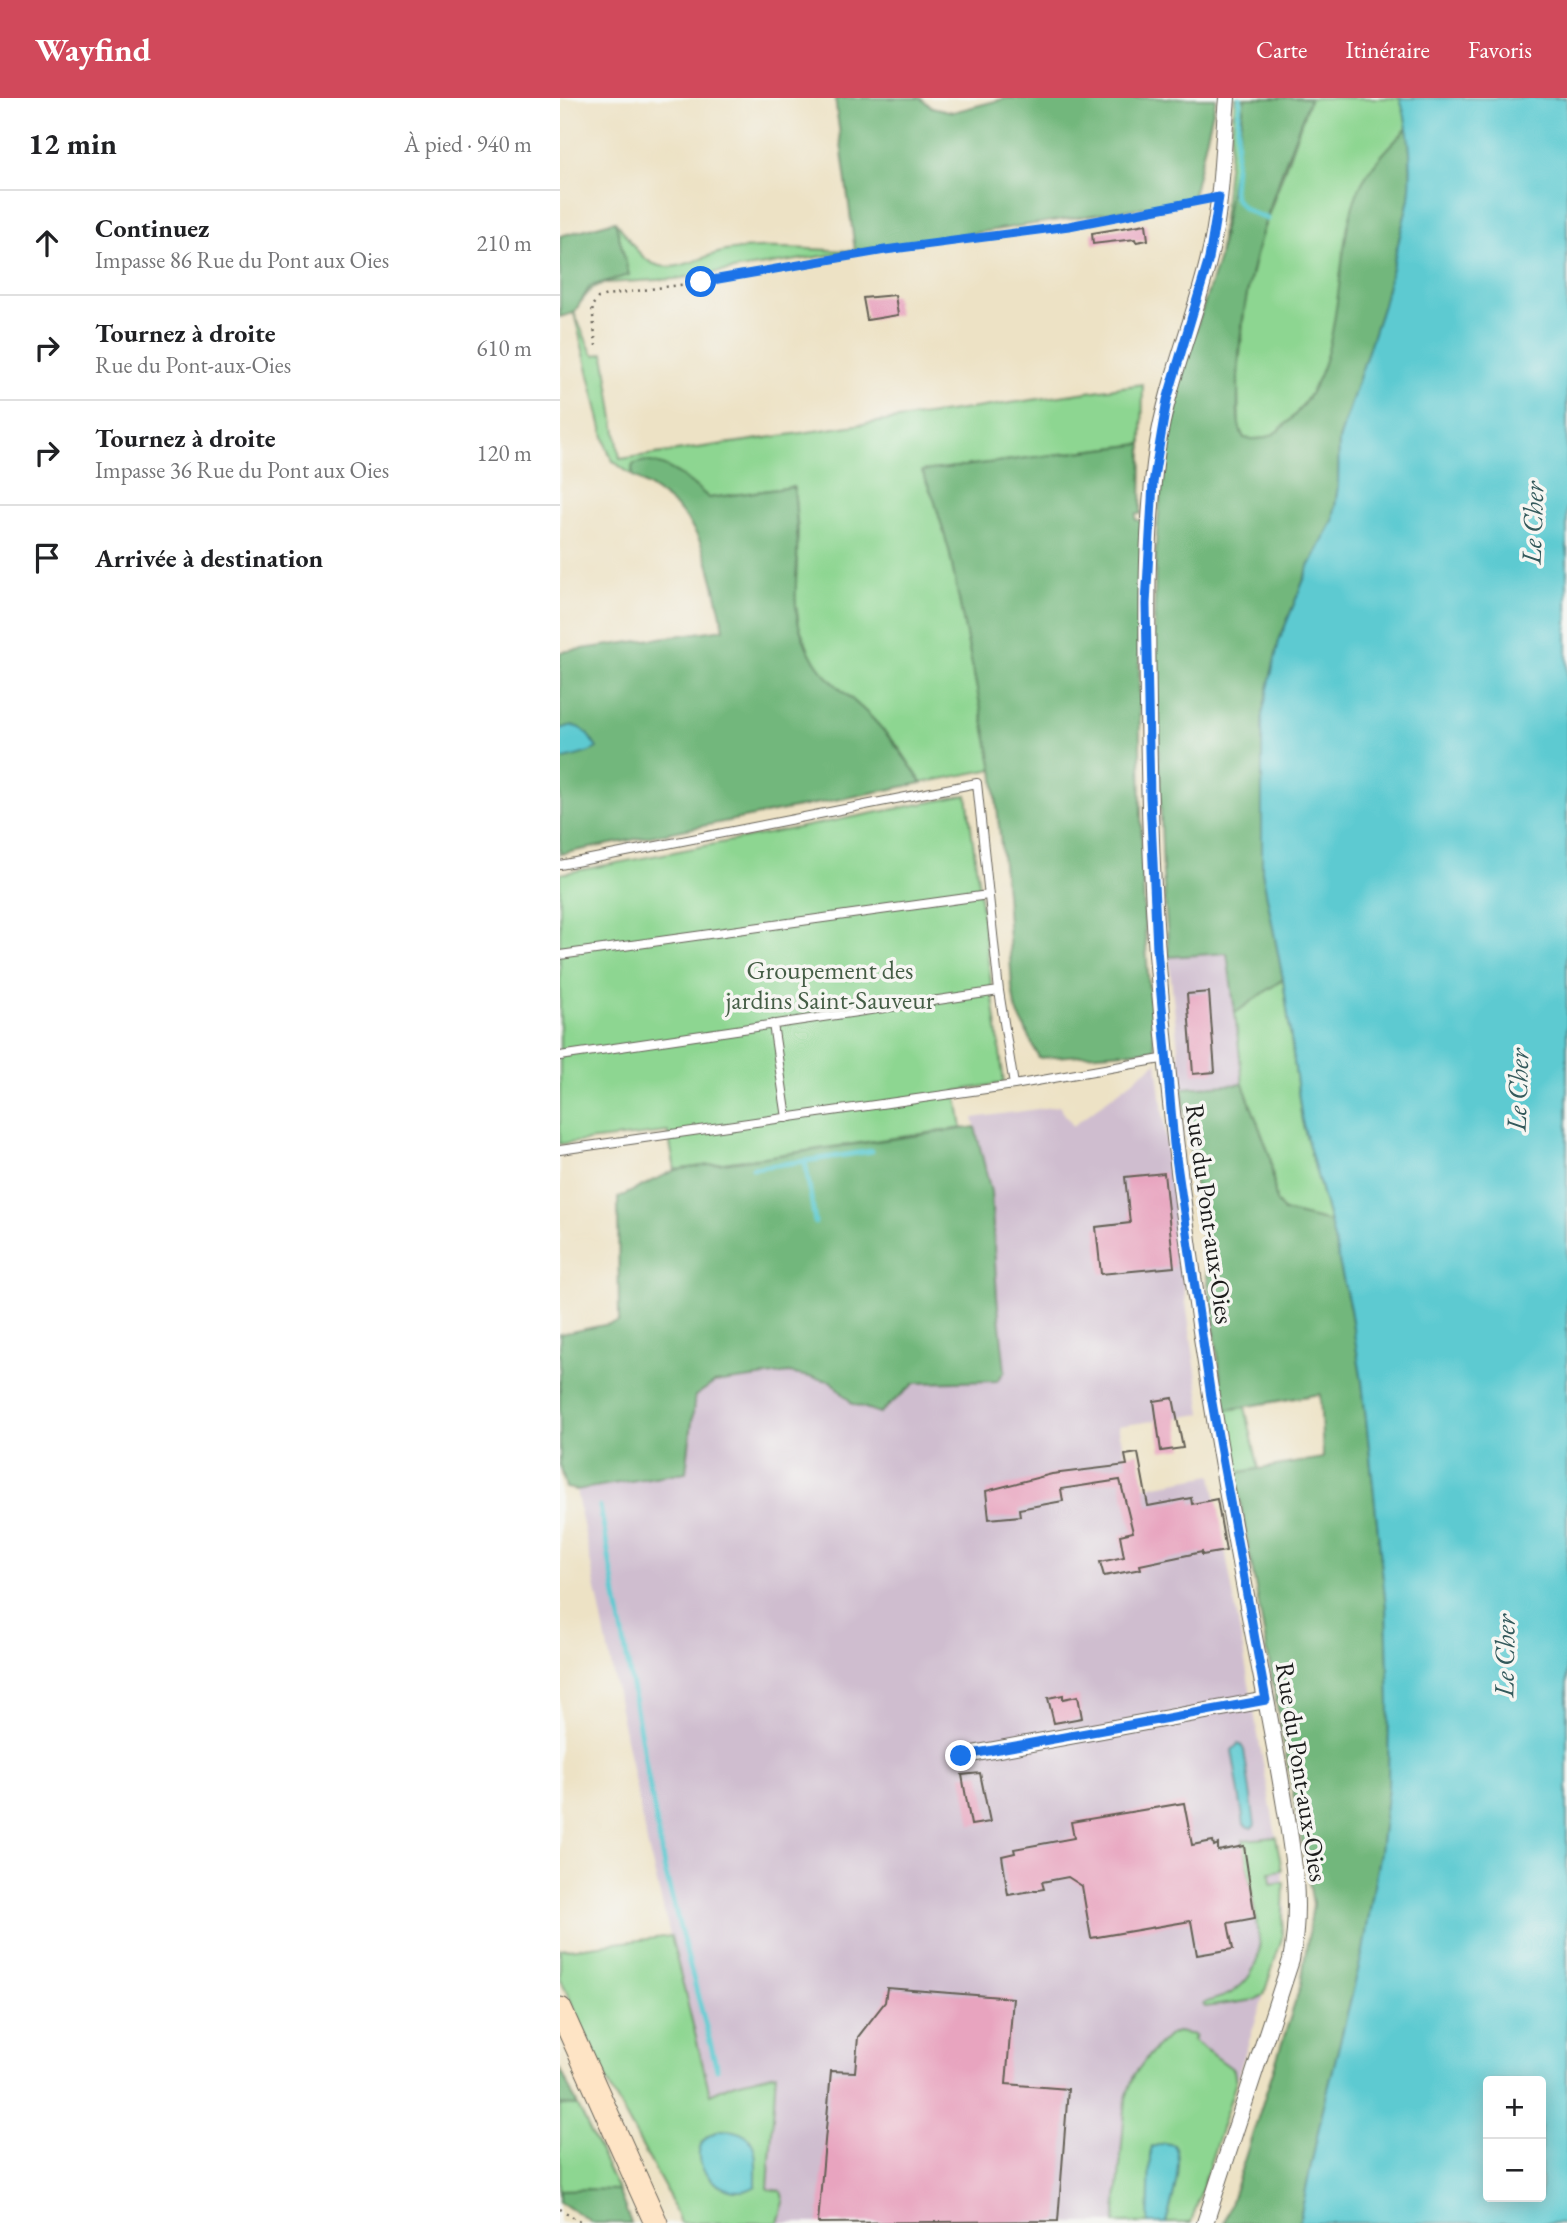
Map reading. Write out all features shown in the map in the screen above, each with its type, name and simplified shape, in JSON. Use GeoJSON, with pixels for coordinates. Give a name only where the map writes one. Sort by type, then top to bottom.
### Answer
{"type":"FeatureCollection","features":[{"type":"Feature","properties":{"kind":"main road"},"geometry":{"type":"LineString","coordinates":[[560,2009],[656,2223]]}},
{"type":"Feature","properties":{"kind":"main road"},"geometry":{"type":"LineString","coordinates":[[596,2088],[637,2153],[670,2223]]}},
{"type":"Feature","properties":{"kind":"street","name":"Rue du Pont-aux-Oies"},"geometry":{"type":"LineString","coordinates":[[1205,2223],[1291,1960],[1297,1929],[1296,1877],[1211,1397],[1174,1144],[1157,949],[1150,797],[1146,604],[1151,512],[1164,413],[1209,259],[1219,197],[1227,98]]}},
{"type":"Feature","properties":{"kind":"street"},"geometry":{"type":"LineString","coordinates":[[961,1756],[1266,1700]]}},
{"type":"Feature","properties":{"kind":"lane"},"geometry":{"type":"LineString","coordinates":[[560,865],[977,783],[999,990],[1014,1085]]}},
{"type":"Feature","properties":{"kind":"lane"},"geometry":{"type":"LineString","coordinates":[[560,955],[988,895]]}},
{"type":"Feature","properties":{"kind":"lane"},"geometry":{"type":"LineString","coordinates":[[560,1056],[999,990]]}},
{"type":"Feature","properties":{"kind":"lane"},"geometry":{"type":"LineString","coordinates":[[773,1024],[787,1118]]}},
{"type":"Feature","properties":{"kind":"lane"},"geometry":{"type":"LineString","coordinates":[[560,1150],[1014,1085],[1167,1058]]}},
{"type":"Feature","properties":{"kind":"path"},"geometry":{"type":"LineString","coordinates":[[596,346],[592,306],[598,298],[607,295],[701,282],[885,250],[1069,226],[1219,197]]}},
{"type":"Feature","properties":{"kind":"path"},"geometry":{"type":"LineString","coordinates":[[560,2209],[583,2223]]}},
{"type":"Feature","properties":{"kind":"shaded area"},"geometry":{"type":"Polygon","coordinates":[[[1228,952],[1243,1084],[1182,1088],[1169,957],[1228,952]]]}},
{"type":"Feature","properties":{"kind":"shaded area"},"geometry":{"type":"Polygon","coordinates":[[[1157,1062],[1202,1414],[1118,1426],[1125,1455],[1138,1453],[1145,1487],[1212,1475],[1282,1870],[1285,1909],[1282,1938],[1191,2223],[680,2223],[668,2194],[710,2093],[648,1848],[576,1490],[686,1472],[695,1396],[714,1383],[789,1373],[830,1381],[853,1404],[880,1413],[915,1383],[1005,1370],[997,1297],[991,1192],[973,1118],[1059,1106],[1073,1126],[1157,1062]]]}},
{"type":"Feature","properties":{"kind":"green space"},"geometry":{"type":"Polygon","coordinates":[[[835,98],[920,98],[932,107],[953,112],[1007,98],[1216,98],[1192,200],[855,251],[835,98]]]}},
{"type":"Feature","properties":{"kind":"green space"},"geometry":{"type":"Polygon","coordinates":[[[1235,98],[1245,98],[1219,258],[1235,98]]]}},
{"type":"Feature","properties":{"kind":"green space"},"geometry":{"type":"Polygon","coordinates":[[[1245,98],[1310,98],[1270,205],[1250,279],[1239,354],[1238,416],[1244,438],[1264,438],[1274,433],[1290,420],[1308,397],[1321,371],[1330,343],[1348,227],[1359,188],[1385,151],[1409,126],[1411,182],[1383,305],[1339,440],[1338,486],[1333,521],[1309,567],[1279,641],[1262,715],[1262,871],[1283,979],[1235,1013],[1227,953],[1169,957],[1163,873],[1154,629],[1156,544],[1163,464],[1172,404],[1219,258],[1245,98]]]}},
{"type":"Feature","properties":{"kind":"green space"},"geometry":{"type":"Polygon","coordinates":[[[1310,98],[1400,98],[1409,126],[1309,567],[1239,428],[1238,376],[1245,303],[1259,242],[1310,98]]]}},
{"type":"Feature","properties":{"kind":"green space"},"geometry":{"type":"Polygon","coordinates":[[[615,221],[648,261],[663,266],[672,267],[717,253],[741,249],[855,251],[675,279],[606,283],[592,288],[577,307],[590,286],[629,275],[615,221]]]}},
{"type":"Feature","properties":{"kind":"green space"},"geometry":{"type":"Polygon","coordinates":[[[615,221],[629,275],[590,286],[574,313],[560,317],[560,236],[615,221]]]}},
{"type":"Feature","properties":{"kind":"green space"},"geometry":{"type":"Polygon","coordinates":[[[574,313],[592,353],[604,353],[620,459],[1143,384],[1142,444],[922,471],[934,499],[949,550],[993,769],[922,783],[898,746],[866,712],[827,679],[811,656],[799,625],[795,598],[798,531],[794,487],[709,498],[679,474],[634,464],[633,476],[613,461],[607,449],[574,313]]]}},
{"type":"Feature","properties":{"kind":"green space"},"geometry":{"type":"Polygon","coordinates":[[[1142,444],[1141,514],[1136,514],[1136,520],[1143,521],[1139,630],[1141,818],[1145,934],[1155,1050],[1039,1058],[1015,1007],[993,769],[949,550],[934,499],[922,471],[1142,444]]]}},
{"type":"Feature","properties":{"kind":"green space"},"geometry":{"type":"Polygon","coordinates":[[[645,461],[672,470],[709,498],[794,487],[797,539],[796,608],[804,640],[817,665],[882,728],[922,783],[560,854],[560,652],[724,629],[712,576],[701,543],[682,514],[669,501],[633,476],[634,464],[645,461]]]}},
{"type":"Feature","properties":{"kind":"green space","name":"Groupement des jardins Saint-Sauveur"},"geometry":{"type":"Polygon","coordinates":[[[967,795],[1004,1083],[956,1091],[962,1128],[675,1170],[668,1132],[560,1144],[560,874],[967,795]]]}},
{"type":"Feature","properties":{"kind":"green space"},"geometry":{"type":"Polygon","coordinates":[[[1283,979],[1302,1121],[1330,1222],[1284,1211],[1276,1201],[1270,1156],[1243,1084],[1235,1013],[1283,979]]]}},
{"type":"Feature","properties":{"kind":"green space"},"geometry":{"type":"Polygon","coordinates":[[[1243,1084],[1270,1156],[1276,1201],[1284,1211],[1330,1222],[1350,1309],[1362,1382],[1386,1607],[1388,1788],[1380,1851],[1363,1951],[1322,2113],[1299,2223],[1224,2223],[1301,1984],[1313,1904],[1235,1473],[1323,1458],[1320,1394],[1225,1410],[1182,1088],[1243,1084]]]}},
{"type":"Feature","properties":{"kind":"green space"},"geometry":{"type":"Polygon","coordinates":[[[975,1127],[991,1192],[997,1297],[1005,1371],[997,1381],[915,1383],[880,1413],[853,1404],[830,1381],[789,1373],[714,1383],[695,1396],[686,1472],[576,1490],[566,1488],[560,1464],[560,1334],[619,1322],[618,1198],[675,1170],[975,1127]]]}},
{"type":"Feature","properties":{"kind":"green space"},"geometry":{"type":"Polygon","coordinates":[[[1245,1407],[1259,1469],[1235,1473],[1225,1410],[1245,1407]]]}},
{"type":"Feature","properties":{"kind":"green space"},"geometry":{"type":"Polygon","coordinates":[[[1276,1837],[1282,1870],[1270,1872],[1271,1884],[1284,1882],[1282,1938],[1264,1994],[1255,2000],[1205,2007],[1203,2004],[1237,1989],[1248,1979],[1255,1967],[1260,1945],[1243,1840],[1276,1837]]]}},
{"type":"Feature","properties":{"kind":"green space"},"geometry":{"type":"Polygon","coordinates":[[[671,1936],[710,2094],[732,2084],[776,2073],[768,2189],[781,2191],[784,2202],[778,2223],[680,2223],[668,2194],[613,2093],[560,1978],[560,1950],[671,1936]]]}},
{"type":"Feature","properties":{"kind":"green space"},"geometry":{"type":"Polygon","coordinates":[[[1177,2032],[1195,2035],[1193,2040],[1234,2070],[1236,2082],[1191,2223],[1115,2223],[1126,2098],[1134,2075],[1149,2055],[1168,2036],[1177,2032]]]}},
{"type":"Feature","properties":{"kind":"green space"},"geometry":{"type":"Polygon","coordinates":[[[560,2068],[578,2106],[560,2105],[560,2068]]]}},
{"type":"Feature","properties":{"kind":"green space"},"geometry":{"type":"Polygon","coordinates":[[[560,2105],[578,2106],[618,2190],[560,2190],[560,2105]]]}},
{"type":"Feature","properties":{"kind":"green space"},"geometry":{"type":"Polygon","coordinates":[[[560,2190],[618,2190],[631,2223],[593,2223],[560,2202],[560,2190]]]}},
{"type":"Feature","properties":{"kind":"water","name":"Le Cher"},"geometry":{"type":"Polygon","coordinates":[[[1400,98],[1567,98],[1567,2223],[1299,2223],[1322,2113],[1363,1951],[1388,1788],[1389,1703],[1386,1607],[1362,1382],[1350,1309],[1330,1222],[1302,1121],[1283,979],[1262,871],[1262,715],[1279,641],[1309,567],[1333,521],[1338,486],[1339,440],[1383,305],[1409,199],[1411,160],[1400,98]]]}},
{"type":"Feature","properties":{"kind":"water"},"geometry":{"type":"Polygon","coordinates":[[[579,727],[597,748],[560,760],[560,729],[579,727]]]}},
{"type":"Feature","properties":{"kind":"water"},"geometry":{"type":"Polygon","coordinates":[[[1238,1744],[1244,1750],[1255,1825],[1251,1828],[1244,1824],[1232,1750],[1238,1744]]]}},
{"type":"Feature","properties":{"kind":"water"},"geometry":{"type":"Polygon","coordinates":[[[721,2130],[734,2131],[749,2139],[755,2154],[756,2186],[741,2191],[727,2189],[715,2183],[705,2173],[700,2161],[700,2149],[706,2138],[721,2130]]]}},
{"type":"Feature","properties":{"kind":"water"},"geometry":{"type":"Polygon","coordinates":[[[1164,2143],[1174,2145],[1177,2152],[1176,2183],[1166,2223],[1148,2223],[1150,2155],[1152,2147],[1164,2143]]]}},
{"type":"Feature","properties":{"kind":"building"},"geometry":{"type":"Polygon","coordinates":[[[1146,224],[1148,240],[1093,244],[1092,233],[1146,224]]]}},
{"type":"Feature","properties":{"kind":"building"},"geometry":{"type":"Polygon","coordinates":[[[895,295],[898,315],[867,320],[863,298],[895,295]]]}},
{"type":"Feature","properties":{"kind":"building"},"geometry":{"type":"Polygon","coordinates":[[[1209,992],[1215,1072],[1193,1074],[1187,994],[1209,992]]]}},
{"type":"Feature","properties":{"kind":"building"},"geometry":{"type":"Polygon","coordinates":[[[1164,1173],[1174,1267],[1101,1274],[1096,1227],[1130,1223],[1125,1177],[1164,1173]]]}},
{"type":"Feature","properties":{"kind":"building"},"geometry":{"type":"Polygon","coordinates":[[[1173,1398],[1183,1448],[1161,1451],[1154,1401],[1173,1398]]]}},
{"type":"Feature","properties":{"kind":"building"},"geometry":{"type":"Polygon","coordinates":[[[1138,1453],[1148,1506],[1191,1498],[1192,1504],[1217,1499],[1226,1551],[1202,1555],[1202,1552],[1140,1565],[1141,1569],[1104,1576],[1100,1562],[1124,1557],[1120,1535],[1133,1532],[1120,1480],[1061,1489],[1063,1501],[1019,1509],[1020,1516],[989,1519],[986,1491],[1052,1474],[1127,1465],[1125,1455],[1138,1453]]]}},
{"type":"Feature","properties":{"kind":"building"},"geometry":{"type":"Polygon","coordinates":[[[1063,1695],[1063,1699],[1078,1696],[1082,1718],[1054,1723],[1048,1698],[1063,1695]]]}},
{"type":"Feature","properties":{"kind":"building"},"geometry":{"type":"Polygon","coordinates":[[[980,1773],[990,1822],[971,1825],[962,1775],[980,1773]]]}},
{"type":"Feature","properties":{"kind":"building"},"geometry":{"type":"Polygon","coordinates":[[[1184,1803],[1192,1845],[1213,1841],[1214,1846],[1218,1844],[1218,1851],[1244,1846],[1255,1918],[1228,1923],[1233,1949],[1197,1955],[1191,1921],[1091,1938],[1082,1886],[1068,1877],[1042,1882],[1044,1889],[1008,1895],[1002,1856],[1015,1853],[1014,1849],[1074,1838],[1071,1822],[1184,1803]]]}},
{"type":"Feature","properties":{"kind":"building"},"geometry":{"type":"Polygon","coordinates":[[[887,1988],[1013,1998],[1006,2084],[1068,2089],[1058,2221],[818,2223],[831,2071],[855,2072],[858,2037],[885,2002],[887,1988]]]}},
{"type":"Feature","properties":{"kind":"waterway"},"geometry":{"type":"LineString","coordinates":[[1240,98],[1233,191],[1241,206],[1267,219]]}},
{"type":"Feature","properties":{"kind":"waterway"},"geometry":{"type":"LineString","coordinates":[[805,1161],[872,1151]]}},
{"type":"Feature","properties":{"kind":"waterway"},"geometry":{"type":"LineString","coordinates":[[753,1168],[805,1161],[815,1222]]}},
{"type":"Feature","properties":{"kind":"waterway"},"geometry":{"type":"LineString","coordinates":[[600,1506],[664,1867],[717,2069]]}},
{"type":"Feature","properties":{"kind":"route"},"geometry":{"type":"LineString","coordinates":[[701,282],[885,250],[1069,226],[1219,197],[1209,259],[1167,400],[1153,483],[1146,604],[1150,797],[1159,985],[1174,1144],[1211,1397],[1266,1700],[961,1756]]}}]}
